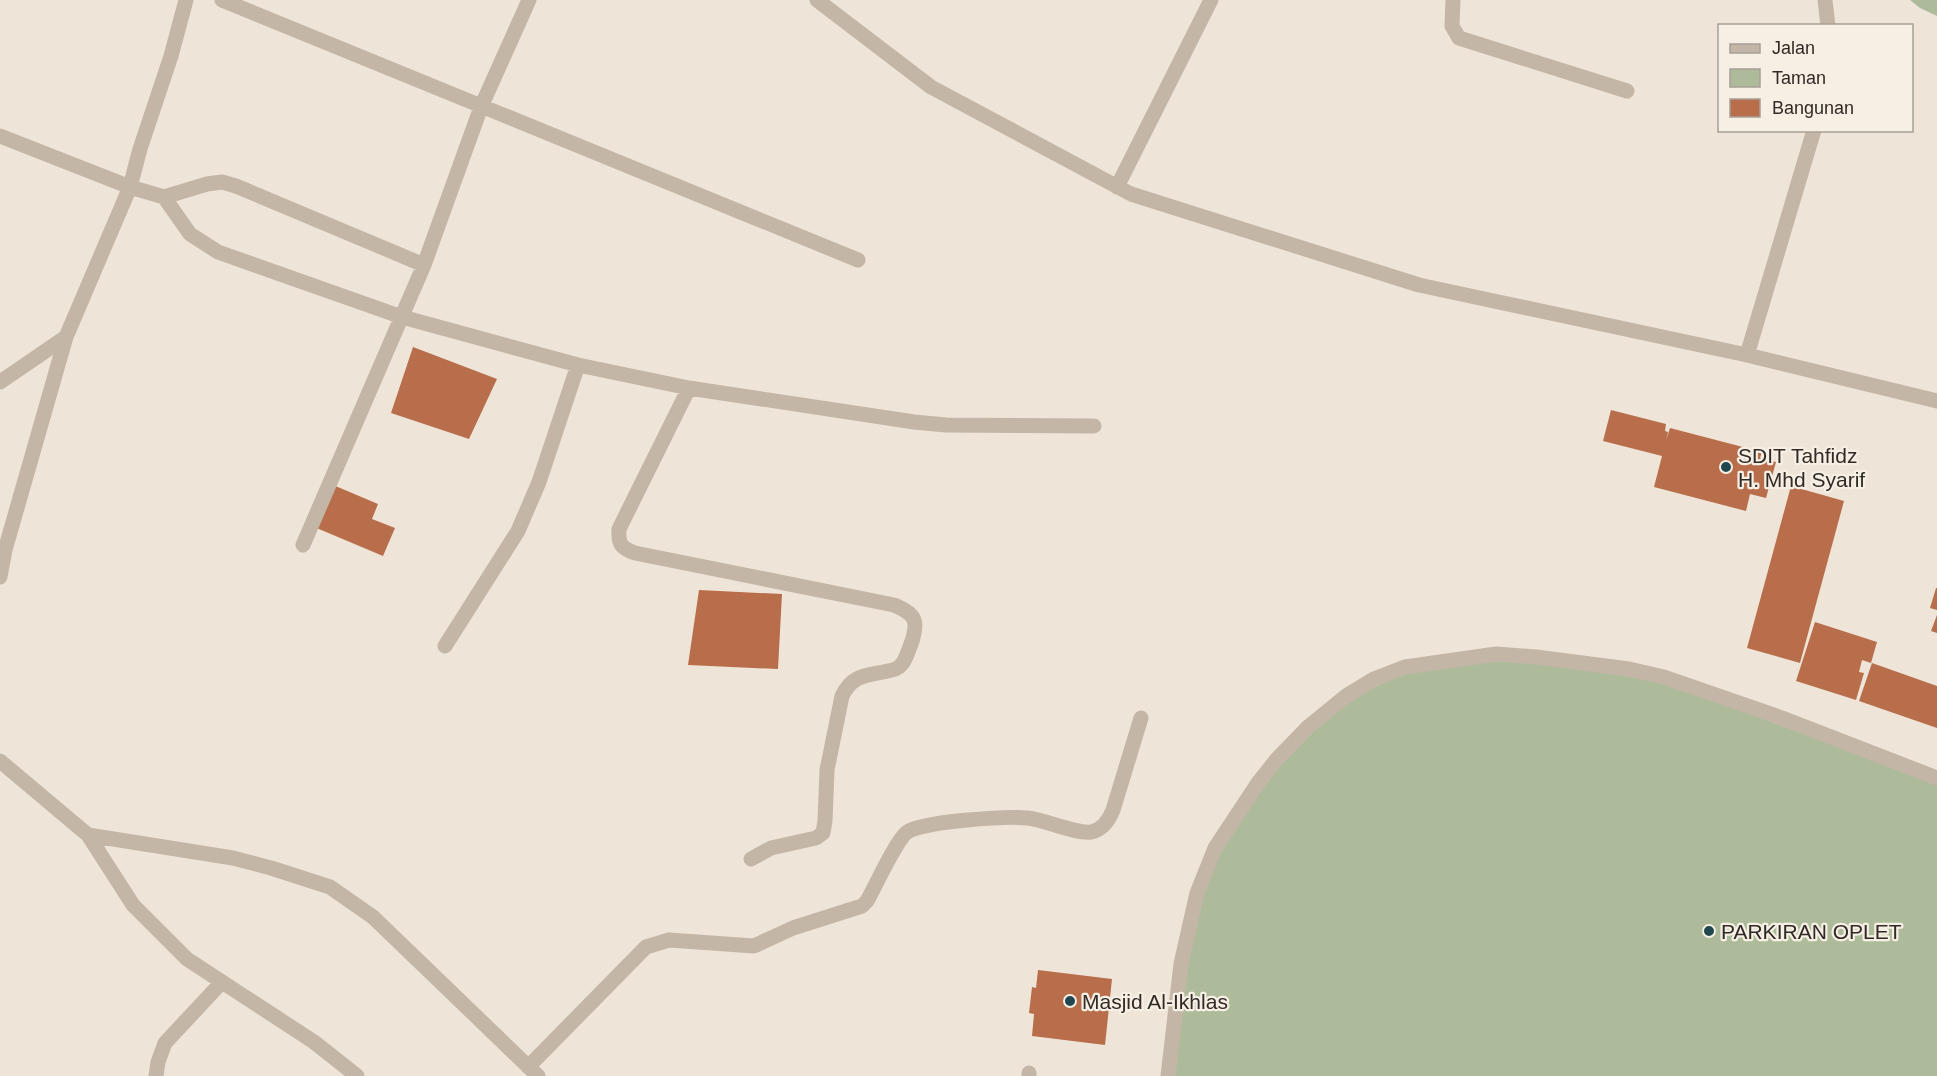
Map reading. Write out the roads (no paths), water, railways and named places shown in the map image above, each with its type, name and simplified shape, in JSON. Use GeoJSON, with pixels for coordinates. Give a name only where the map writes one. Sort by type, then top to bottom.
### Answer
{"type":"FeatureCollection","features":[{"type":"Feature","properties":{"kind":"street"},"geometry":{"type":"LineString","coordinates":[[0,577],[4,550],[66,337],[130,187],[186,0]]}},
{"type":"Feature","properties":{"kind":"street"},"geometry":{"type":"LineString","coordinates":[[222,0],[858,260]]}},
{"type":"Feature","properties":{"kind":"street"},"geometry":{"type":"LineString","coordinates":[[303,545],[424,265],[481,107],[529,0]]}},
{"type":"Feature","properties":{"kind":"street"},"geometry":{"type":"LineString","coordinates":[[817,0],[931,87],[1131,194],[1419,285],[1747,355],[1937,401]]}},
{"type":"Feature","properties":{"kind":"street"},"geometry":{"type":"LineString","coordinates":[[1117,187],[1211,0]]}},
{"type":"Feature","properties":{"kind":"street"},"geometry":{"type":"LineString","coordinates":[[1453,0],[1452,26],[1459,38],[1627,91]]}},
{"type":"Feature","properties":{"kind":"street"},"geometry":{"type":"LineString","coordinates":[[1825,0],[1828,24]]}},
{"type":"Feature","properties":{"kind":"street"},"geometry":{"type":"LineString","coordinates":[[1747,355],[1813,132]]}},
{"type":"Feature","properties":{"kind":"street"},"geometry":{"type":"LineString","coordinates":[[0,136],[130,187],[164,197],[207,184],[222,182],[236,186],[424,265]]}},
{"type":"Feature","properties":{"kind":"street"},"geometry":{"type":"LineString","coordinates":[[164,197],[190,234],[218,252],[402,317],[578,365],[689,388],[946,425],[1094,426]]}},
{"type":"Feature","properties":{"kind":"street"},"geometry":{"type":"LineString","coordinates":[[0,382],[66,337]]}},
{"type":"Feature","properties":{"kind":"street"},"geometry":{"type":"LineString","coordinates":[[445,646],[518,531],[539,482],[578,365]]}},
{"type":"Feature","properties":{"kind":"street"},"geometry":{"type":"LineString","coordinates":[[689,388],[619,529],[618,541],[623,548],[646,555],[894,605],[907,611],[915,620],[916,629],[901,665],[894,669],[854,678],[842,696],[827,770],[823,833],[816,838],[771,848],[751,859]]}},
{"type":"Feature","properties":{"kind":"street"},"geometry":{"type":"LineString","coordinates":[[1168,1076],[1181,964],[1197,893],[1215,848],[1276,759],[1308,727],[1346,696],[1374,679],[1405,668],[1496,654],[1629,669],[1665,677],[1782,717],[1937,778]]}},
{"type":"Feature","properties":{"kind":"street"},"geometry":{"type":"LineString","coordinates":[[88,835],[233,858],[330,887],[373,917],[533,1071],[646,947],[669,940],[738,945],[760,944],[793,928],[862,906],[906,832],[920,826],[1009,817],[1038,820],[1082,831],[1092,832],[1100,828],[1113,810],[1141,718]]}},
{"type":"Feature","properties":{"kind":"street"},"geometry":{"type":"LineString","coordinates":[[0,761],[88,835],[133,905],[187,959],[314,1042],[357,1076]]}},
{"type":"Feature","properties":{"kind":"street"},"geometry":{"type":"LineString","coordinates":[[156,1076],[165,1043],[222,982]]}},
{"type":"Feature","properties":{"kind":"place","name":"SDIT Tahfidz H. Mhd Syarif"},"geometry":{"type":"Point","coordinates":[1726,467]}},
{"type":"Feature","properties":{"kind":"place","name":"PARKIRAN OPLET"},"geometry":{"type":"Point","coordinates":[1709,931]}},
{"type":"Feature","properties":{"kind":"place","name":"Masjid Al-Ikhlas"},"geometry":{"type":"Point","coordinates":[1070,1001]}}]}
